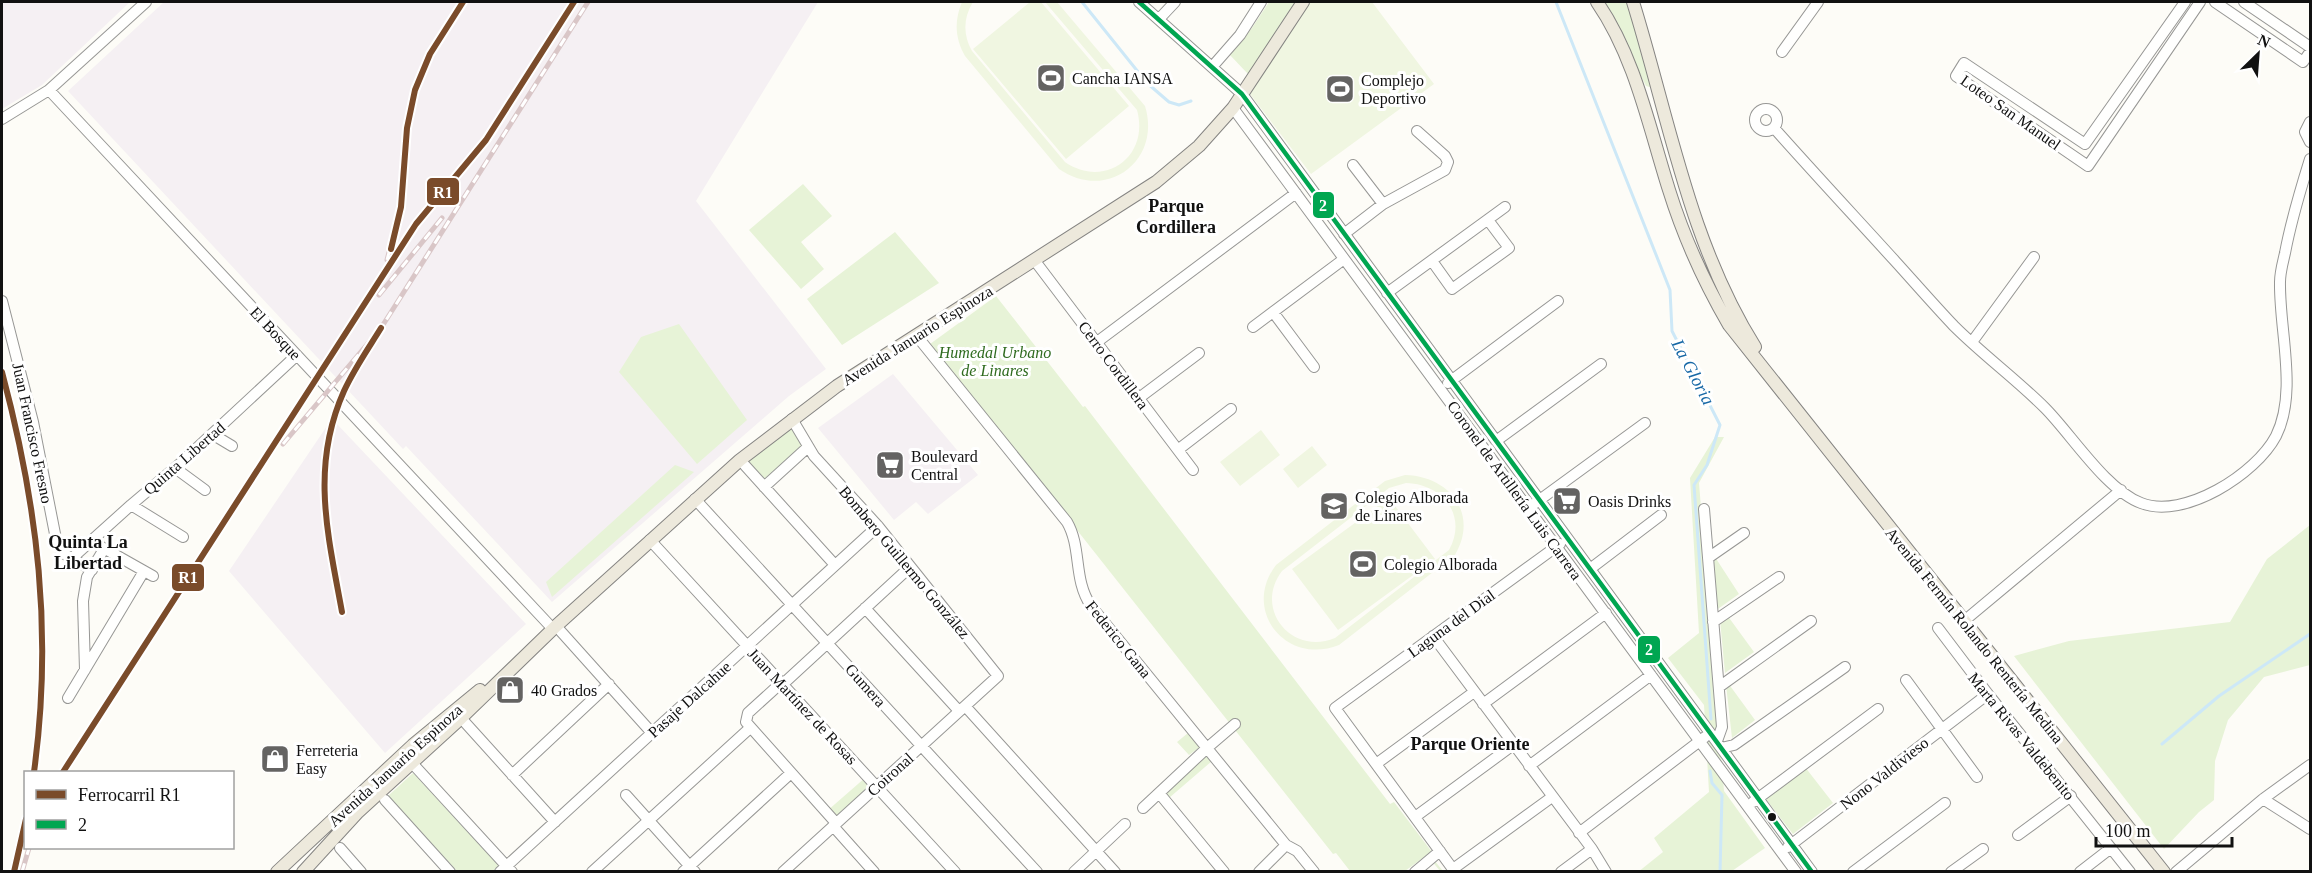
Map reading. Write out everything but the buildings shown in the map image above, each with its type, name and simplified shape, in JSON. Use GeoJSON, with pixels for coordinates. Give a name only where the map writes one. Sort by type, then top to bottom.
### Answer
{"type":"FeatureCollection","features":[{"type":"Feature","properties":{"kind":"main road","name":"Avenida Januario Espinoza"},"geometry":{"type":"LineString","coordinates":[[303,872],[358,812],[650,540],[740,460],[837,386],[1035,261],[1171,171],[1199,146],[1233,108],[1303,2]]}},
{"type":"Feature","properties":{"kind":"main road","name":"Avenida Fermín Rolando Rentería Medina"},"geometry":{"type":"LineString","coordinates":[[1597,2],[1616,36],[1635,81],[1670,192],[1702,276],[1730,325],[2164,872]]}},
{"type":"Feature","properties":{"kind":"main road","name":"Avenida Fermín Rolando Rentería Medina"},"geometry":{"type":"LineString","coordinates":[[1633,2],[1690,203],[1707,252],[1741,325],[1787,398]]}},
{"type":"Feature","properties":{"kind":"main road","name":"Avenida Januario Espinoza"},"geometry":{"type":"LineString","coordinates":[[278,872],[430,730],[517,663]]}},
{"type":"Feature","properties":{"kind":"street"},"geometry":{"type":"LineString","coordinates":[[2,119],[49,90],[146,2]]}},
{"type":"Feature","properties":{"kind":"street","name":"Coronel de Artillería Luis Carrera"},"geometry":{"type":"LineString","coordinates":[[1139,2],[1242,94],[1812,872]]}},
{"type":"Feature","properties":{"kind":"street"},"geometry":{"type":"LineString","coordinates":[[1159,19],[1175,2]]}},
{"type":"Feature","properties":{"kind":"street"},"geometry":{"type":"LineString","coordinates":[[1212,67],[1240,35],[1261,2]]}},
{"type":"Feature","properties":{"kind":"street"},"geometry":{"type":"LineString","coordinates":[[1782,52],[1818,2]]}},
{"type":"Feature","properties":{"kind":"street","name":"Loteo San Manuel"},"geometry":{"type":"LineString","coordinates":[[2097,152],[2088,166],[1956,76],[1964,63],[2085,144],[2185,2]]}},
{"type":"Feature","properties":{"kind":"street"},"geometry":{"type":"LineString","coordinates":[[2085,144],[2097,152],[2200,2]]}},
{"type":"Feature","properties":{"kind":"street"},"geometry":{"type":"LineString","coordinates":[[2215,2],[2303,62],[2310,52]]}},
{"type":"Feature","properties":{"kind":"street"},"geometry":{"type":"LineString","coordinates":[[2244,2],[2310,46]]}},
{"type":"Feature","properties":{"kind":"street","name":"El Bosque"},"geometry":{"type":"LineString","coordinates":[[49,90],[609,684],[652,733]]}},
{"type":"Feature","properties":{"kind":"street","name":"Coronel de Artillería Luis Carrera"},"geometry":{"type":"LineString","coordinates":[[1233,108],[1796,872]]}},
{"type":"Feature","properties":{"kind":"street"},"geometry":{"type":"LineString","coordinates":[[2310,122],[2306,132],[2310,142]]}},
{"type":"Feature","properties":{"kind":"street"},"geometry":{"type":"LineString","coordinates":[[1774,128],[1954,326],[2046,408],[2121,490],[2140,503],[2155,506],[2184,503],[2218,490],[2238,478],[2260,459],[2276,436],[2285,411],[2286,367],[2281,323],[2280,279],[2292,213],[2310,159]]}},
{"type":"Feature","properties":{"kind":"street"},"geometry":{"type":"LineString","coordinates":[[1257,140],[1268,131]]}},
{"type":"Feature","properties":{"kind":"street"},"geometry":{"type":"LineString","coordinates":[[1344,234],[1383,204],[1406,189],[1441,174],[1447,166],[1445,156],[1417,131]]}},
{"type":"Feature","properties":{"kind":"street"},"geometry":{"type":"LineString","coordinates":[[1353,165],[1383,204]]}},
{"type":"Feature","properties":{"kind":"street"},"geometry":{"type":"LineString","coordinates":[[1098,342],[1296,193]]}},
{"type":"Feature","properties":{"kind":"street"},"geometry":{"type":"LineString","coordinates":[[1387,293],[1505,207]]}},
{"type":"Feature","properties":{"kind":"street"},"geometry":{"type":"LineString","coordinates":[[1320,226],[1333,219]]}},
{"type":"Feature","properties":{"kind":"street"},"geometry":{"type":"LineString","coordinates":[[1432,261],[1452,289],[1509,248],[1488,220]]}},
{"type":"Feature","properties":{"kind":"street"},"geometry":{"type":"LineString","coordinates":[[1972,342],[2034,257]]}},
{"type":"Feature","properties":{"kind":"street"},"geometry":{"type":"LineString","coordinates":[[1253,327],[1344,259]]}},
{"type":"Feature","properties":{"kind":"street","name":"Cerro Cordillera"},"geometry":{"type":"LineString","coordinates":[[1035,261],[1193,470]]}},
{"type":"Feature","properties":{"kind":"street","name":"Juan Francisco Fresno"},"geometry":{"type":"LineString","coordinates":[[2,301],[33,422],[57,544],[71,559]]}},
{"type":"Feature","properties":{"kind":"street"},"geometry":{"type":"LineString","coordinates":[[1440,389],[1558,301]]}},
{"type":"Feature","properties":{"kind":"street"},"geometry":{"type":"LineString","coordinates":[[1273,312],[1314,367]]}},
{"type":"Feature","properties":{"kind":"street","name":"Federico Gana"},"geometry":{"type":"LineString","coordinates":[[916,335],[1067,522],[1072,532],[1081,584],[1087,600],[1286,845],[1296,851],[1314,872]]}},
{"type":"Feature","properties":{"kind":"street"},"geometry":{"type":"LineString","coordinates":[[1138,398],[1199,353]]}},
{"type":"Feature","properties":{"kind":"street","name":"Quinta Libertad"},"geometry":{"type":"LineString","coordinates":[[71,559],[175,468],[297,355]]}},
{"type":"Feature","properties":{"kind":"street"},"geometry":{"type":"LineString","coordinates":[[1496,441],[1601,364]]}},
{"type":"Feature","properties":{"kind":"street"},"geometry":{"type":"LineString","coordinates":[[1179,449],[1231,409]]}},
{"type":"Feature","properties":{"kind":"street","name":"Bombero Guillermo González"},"geometry":{"type":"LineString","coordinates":[[792,419],[808,447],[878,526],[998,676]]}},
{"type":"Feature","properties":{"kind":"street"},"geometry":{"type":"LineString","coordinates":[[1528,508],[1645,423]]}},
{"type":"Feature","properties":{"kind":"street"},"geometry":{"type":"LineString","coordinates":[[212,434],[232,446]]}},
{"type":"Feature","properties":{"kind":"street"},"geometry":{"type":"LineString","coordinates":[[764,487],[808,447]]}},
{"type":"Feature","properties":{"kind":"street"},"geometry":{"type":"LineString","coordinates":[[740,460],[835,565]]}},
{"type":"Feature","properties":{"kind":"street"},"geometry":{"type":"LineString","coordinates":[[175,468],[206,490]]}},
{"type":"Feature","properties":{"kind":"street"},"geometry":{"type":"LineString","coordinates":[[1964,621],[2121,490]]}},
{"type":"Feature","properties":{"kind":"street","name":"Gumera"},"geometry":{"type":"LineString","coordinates":[[695,499],[1037,872]]}},
{"type":"Feature","properties":{"kind":"street"},"geometry":{"type":"LineString","coordinates":[[131,505],[183,537]]}},
{"type":"Feature","properties":{"kind":"street"},"geometry":{"type":"LineString","coordinates":[[1704,509],[1722,727],[1716,741]]}},
{"type":"Feature","properties":{"kind":"street"},"geometry":{"type":"LineString","coordinates":[[1590,569],[1661,516]]}},
{"type":"Feature","properties":{"kind":"street","name":"Pasaje Dalcahue"},"geometry":{"type":"LineString","coordinates":[[506,870],[555,822],[878,526]]}},
{"type":"Feature","properties":{"kind":"street"},"geometry":{"type":"LineString","coordinates":[[1708,558],[1744,534]]}},
{"type":"Feature","properties":{"kind":"street","name":"Laguna del Dial"},"geometry":{"type":"LineString","coordinates":[[1376,764],[1335,708],[1567,538]]}},
{"type":"Feature","properties":{"kind":"street","name":"Juan Martínez de Rosas"},"geometry":{"type":"LineString","coordinates":[[650,540],[955,872]]}},
{"type":"Feature","properties":{"kind":"street"},"geometry":{"type":"LineString","coordinates":[[68,698],[148,574],[91,541]]}},
{"type":"Feature","properties":{"kind":"street"},"geometry":{"type":"LineString","coordinates":[[85,670],[82,602],[87,577],[104,549]]}},
{"type":"Feature","properties":{"kind":"street"},"geometry":{"type":"LineString","coordinates":[[71,559],[92,570]]}},
{"type":"Feature","properties":{"kind":"street"},"geometry":{"type":"LineString","coordinates":[[874,872],[750,728],[746,722],[746,716],[910,567]]}},
{"type":"Feature","properties":{"kind":"street"},"geometry":{"type":"LineString","coordinates":[[1713,622],[1779,577]]}},
{"type":"Feature","properties":{"kind":"street"},"geometry":{"type":"LineString","coordinates":[[865,608],[1115,872]]}},
{"type":"Feature","properties":{"kind":"street"},"geometry":{"type":"LineString","coordinates":[[1483,704],[1606,613]]}},
{"type":"Feature","properties":{"kind":"street"},"geometry":{"type":"LineString","coordinates":[[1719,687],[1811,621]]}},
{"type":"Feature","properties":{"kind":"street","name":"Marta Rivas Valdebenito"},"geometry":{"type":"LineString","coordinates":[[1938,628],[2130,872]]}},
{"type":"Feature","properties":{"kind":"street"},"geometry":{"type":"LineString","coordinates":[[1432,636],[1592,849],[1606,872]]}},
{"type":"Feature","properties":{"kind":"street"},"geometry":{"type":"LineString","coordinates":[[1580,833],[1700,741],[1716,741],[1734,745],[1845,667]]}},
{"type":"Feature","properties":{"kind":"street"},"geometry":{"type":"LineString","coordinates":[[1529,766],[1651,675]]}},
{"type":"Feature","properties":{"kind":"street","name":"Coironal"},"geometry":{"type":"LineString","coordinates":[[790,869],[834,825],[998,676]]}},
{"type":"Feature","properties":{"kind":"street"},"geometry":{"type":"LineString","coordinates":[[1906,680],[1977,777]]}},
{"type":"Feature","properties":{"kind":"street"},"geometry":{"type":"LineString","coordinates":[[512,775],[609,684]]}},
{"type":"Feature","properties":{"kind":"street"},"geometry":{"type":"LineString","coordinates":[[1474,692],[1376,764],[1454,870],[1552,797]]}},
{"type":"Feature","properties":{"kind":"street","name":"Nono Valdivieso"},"geometry":{"type":"LineString","coordinates":[[1782,852],[1988,694]]}},
{"type":"Feature","properties":{"kind":"street"},"geometry":{"type":"LineString","coordinates":[[1748,806],[1878,710]]}},
{"type":"Feature","properties":{"kind":"street"},"geometry":{"type":"LineString","coordinates":[[461,718],[555,822]]}},
{"type":"Feature","properties":{"kind":"street"},"geometry":{"type":"LineString","coordinates":[[1143,808],[1235,724]]}},
{"type":"Feature","properties":{"kind":"street"},"geometry":{"type":"LineString","coordinates":[[592,872],[750,728]]}},
{"type":"Feature","properties":{"kind":"street"},"geometry":{"type":"LineString","coordinates":[[1415,817],[1513,745]]}},
{"type":"Feature","properties":{"kind":"street"},"geometry":{"type":"LineString","coordinates":[[412,763],[506,870]]}},
{"type":"Feature","properties":{"kind":"street"},"geometry":{"type":"LineString","coordinates":[[2176,872],[2263,799],[2310,765]]}},
{"type":"Feature","properties":{"kind":"street"},"geometry":{"type":"LineString","coordinates":[[626,795],[689,869],[791,773]]}},
{"type":"Feature","properties":{"kind":"street"},"geometry":{"type":"LineString","coordinates":[[1159,793],[1224,872]]}},
{"type":"Feature","properties":{"kind":"street"},"geometry":{"type":"LineString","coordinates":[[2018,835],[2071,796]]}},
{"type":"Feature","properties":{"kind":"street"},"geometry":{"type":"LineString","coordinates":[[2263,799],[2310,829]]}},
{"type":"Feature","properties":{"kind":"street"},"geometry":{"type":"LineString","coordinates":[[385,800],[450,872]]}},
{"type":"Feature","properties":{"kind":"street"},"geometry":{"type":"LineString","coordinates":[[1853,872],[1945,803]]}},
{"type":"Feature","properties":{"kind":"street"},"geometry":{"type":"LineString","coordinates":[[1074,872],[1125,824]]}},
{"type":"Feature","properties":{"kind":"street"},"geometry":{"type":"LineString","coordinates":[[1259,872],[1286,845]]}},
{"type":"Feature","properties":{"kind":"street"},"geometry":{"type":"LineString","coordinates":[[340,848],[361,872]]}},
{"type":"Feature","properties":{"kind":"street"},"geometry":{"type":"LineString","coordinates":[[2080,872],[2111,848]]}},
{"type":"Feature","properties":{"kind":"street"},"geometry":{"type":"LineString","coordinates":[[1561,872],[1592,849]]}},
{"type":"Feature","properties":{"kind":"street"},"geometry":{"type":"LineString","coordinates":[[1952,872],[1983,849]]}},
{"type":"Feature","properties":{"kind":"street"},"geometry":{"type":"LineString","coordinates":[[1415,872],[1440,851]]}},
{"type":"Feature","properties":{"kind":"shaded area"},"geometry":{"type":"Polygon","coordinates":[[[2,2],[130,2],[42,85],[2,109],[2,2]]]}},
{"type":"Feature","properties":{"kind":"shaded area"},"geometry":{"type":"Polygon","coordinates":[[[164,2],[818,2],[696,201],[826,369],[789,396],[552,602],[406,446],[403,449],[68,91],[164,2]]]}},
{"type":"Feature","properties":{"kind":"shaded area"},"geometry":{"type":"Polygon","coordinates":[[[893,374],[978,475],[928,514],[916,502],[894,520],[818,428],[893,374]]]}},
{"type":"Feature","properties":{"kind":"shaded area"},"geometry":{"type":"Polygon","coordinates":[[[337,424],[526,624],[385,753],[229,571],[327,426],[337,424]]]}},
{"type":"Feature","properties":{"kind":"green space"},"geometry":{"type":"Polygon","coordinates":[[[962,2],[973,2],[967,14],[965,26],[972,51],[1065,162],[1080,169],[1095,172],[1108,170],[1120,164],[1137,142],[1139,127],[1137,110],[1045,2],[1057,2],[1145,106],[1148,126],[1145,144],[1138,159],[1126,170],[1111,178],[1095,181],[1077,178],[1059,169],[965,56],[959,43],[957,29],[962,2]]]}},
{"type":"Feature","properties":{"kind":"green space","name":"Cancha IANSA"},"geometry":{"type":"Polygon","coordinates":[[[1030,2],[1041,2],[1129,106],[1066,159],[973,49],[1030,2]]]}},
{"type":"Feature","properties":{"kind":"green space"},"geometry":{"type":"Polygon","coordinates":[[[1269,2],[1295,2],[1248,74],[1229,54],[1252,28],[1269,2]]]}},
{"type":"Feature","properties":{"kind":"green space","name":"Complejo Deportivo"},"geometry":{"type":"Polygon","coordinates":[[[1310,2],[1372,2],[1434,84],[1311,174],[1250,94],[1310,2]]]}},
{"type":"Feature","properties":{"kind":"green space"},"geometry":{"type":"Polygon","coordinates":[[[1604,2],[1628,2],[1653,88],[1646,86],[1604,2]]]}},
{"type":"Feature","properties":{"kind":"green space"},"geometry":{"type":"Polygon","coordinates":[[[803,184],[832,216],[801,242],[824,269],[801,289],[749,230],[803,184]]]}},
{"type":"Feature","properties":{"kind":"green space"},"geometry":{"type":"Polygon","coordinates":[[[895,232],[939,283],[842,345],[807,299],[895,232]]]}},
{"type":"Feature","properties":{"kind":"green space","name":"Humedal Urbano de Linares"},"geometry":{"type":"Polygon","coordinates":[[[996,296],[1083,407],[1085,406],[1390,804],[1394,802],[1432,852],[1429,854],[1443,871],[1440,871],[1427,855],[1405,871],[1350,871],[1336,853],[1333,854],[930,344],[996,296]]]}},
{"type":"Feature","properties":{"kind":"green space"},"geometry":{"type":"Polygon","coordinates":[[[679,324],[747,420],[697,464],[619,372],[641,337],[679,324]]]}},
{"type":"Feature","properties":{"kind":"green space"},"geometry":{"type":"Polygon","coordinates":[[[792,423],[805,447],[764,483],[745,460],[792,423]]]}},
{"type":"Feature","properties":{"kind":"green space"},"geometry":{"type":"Polygon","coordinates":[[[1261,430],[1280,455],[1240,486],[1220,462],[1261,430]]]}},
{"type":"Feature","properties":{"kind":"green space"},"geometry":{"type":"Polygon","coordinates":[[[1715,437],[1724,437],[1699,483],[1724,791],[1765,848],[1732,871],[1638,872],[1663,852],[1654,838],[1709,792],[1704,705],[1668,658],[1699,633],[1690,478],[1715,437]]]}},
{"type":"Feature","properties":{"kind":"green space"},"geometry":{"type":"Polygon","coordinates":[[[1312,446],[1327,465],[1298,488],[1283,469],[1312,446]]]}},
{"type":"Feature","properties":{"kind":"green space"},"geometry":{"type":"Polygon","coordinates":[[[675,465],[694,472],[552,597],[546,582],[675,465]]]}},
{"type":"Feature","properties":{"kind":"green space"},"geometry":{"type":"Polygon","coordinates":[[[1405,475],[1421,477],[1447,490],[1456,500],[1462,512],[1464,525],[1462,540],[1455,555],[1339,645],[1320,649],[1302,648],[1287,641],[1275,630],[1267,616],[1264,600],[1267,583],[1276,565],[1385,481],[1405,475]],[[1406,483],[1389,488],[1282,571],[1274,586],[1272,600],[1275,614],[1292,635],[1304,640],[1319,642],[1335,638],[1449,550],[1456,525],[1454,514],[1441,496],[1419,485],[1406,483]]]}},
{"type":"Feature","properties":{"kind":"green space","name":"Colegio Alborada"},"geometry":{"type":"Polygon","coordinates":[[[1389,498],[1435,559],[1338,630],[1292,569],[1389,498]]]}},
{"type":"Feature","properties":{"kind":"green space"},"geometry":{"type":"Polygon","coordinates":[[[2310,525],[2310,665],[2264,677],[2228,720],[2215,761],[2214,800],[2199,812],[2164,849],[2014,656],[2069,641],[2230,622],[2267,559],[2310,525]]]}},
{"type":"Feature","properties":{"kind":"green space"},"geometry":{"type":"Polygon","coordinates":[[[1715,557],[1739,594],[1715,611],[1711,559],[1715,557]]]}},
{"type":"Feature","properties":{"kind":"green space"},"geometry":{"type":"Polygon","coordinates":[[[1727,615],[1754,652],[1725,673],[1720,620],[1727,615]]]}},
{"type":"Feature","properties":{"kind":"green space"},"geometry":{"type":"Polygon","coordinates":[[[1728,683],[1755,720],[1732,738],[1726,685],[1728,683]]]}},
{"type":"Feature","properties":{"kind":"green space"},"geometry":{"type":"Polygon","coordinates":[[[1188,733],[1200,747],[1189,755],[1177,742],[1188,733]]]}},
{"type":"Feature","properties":{"kind":"green space"},"geometry":{"type":"Polygon","coordinates":[[[1205,753],[1212,761],[1169,798],[1164,793],[1205,753]]]}},
{"type":"Feature","properties":{"kind":"green space"},"geometry":{"type":"Polygon","coordinates":[[[1805,767],[1833,803],[1793,834],[1765,798],[1805,767]]]}},
{"type":"Feature","properties":{"kind":"green space"},"geometry":{"type":"Polygon","coordinates":[[[413,773],[504,871],[457,871],[388,796],[413,773]]]}},
{"type":"Feature","properties":{"kind":"green space"},"geometry":{"type":"Polygon","coordinates":[[[866,777],[874,786],[836,820],[827,811],[866,777]]]}},
{"type":"Feature","properties":{"kind":"waterway"},"geometry":{"type":"LineString","coordinates":[[1082,2],[1147,83],[1169,102],[1179,105],[1191,101]]}},
{"type":"Feature","properties":{"kind":"waterway","name":"La Gloria"},"geometry":{"type":"LineString","coordinates":[[1556,2],[1670,290],[1672,331],[1720,425],[1707,465],[1694,485],[1711,719]]}},
{"type":"Feature","properties":{"kind":"waterway"},"geometry":{"type":"LineString","coordinates":[[2162,744],[2219,696],[2310,634]]}},
{"type":"Feature","properties":{"kind":"waterway","name":"La Gloria"},"geometry":{"type":"LineString","coordinates":[[1710,771],[1712,783],[1722,795],[1720,872]]}},
{"type":"Feature","properties":{"kind":"railway"},"geometry":{"type":"LineString","coordinates":[[387,260],[401,207],[407,128],[415,90],[430,54],[463,2]]}},
{"type":"Feature","properties":{"kind":"railway"},"geometry":{"type":"LineString","coordinates":[[64,771],[416,224],[486,140],[574,2]]}},
{"type":"Feature","properties":{"kind":"railway"},"geometry":{"type":"LineString","coordinates":[[283,444],[381,328],[588,2]]}},
{"type":"Feature","properties":{"kind":"railway"},"geometry":{"type":"LineString","coordinates":[[379,295],[442,218]]}},
{"type":"Feature","properties":{"kind":"railway"},"geometry":{"type":"LineString","coordinates":[[342,612],[326,518],[324,489],[330,430],[340,400],[355,369]]}},
{"type":"Feature","properties":{"kind":"railway"},"geometry":{"type":"LineString","coordinates":[[22,872],[29,849]]}},
{"type":"Feature","properties":{"kind":"rail line","name":"R1"},"geometry":{"type":"LineString","coordinates":[[391,249],[401,207],[407,128],[415,90],[430,54],[463,2]]}},
{"type":"Feature","properties":{"kind":"rail line","name":"R1"},"geometry":{"type":"LineString","coordinates":[[64,771],[416,224],[486,140],[574,2]]}},
{"type":"Feature","properties":{"kind":"rail line","name":"R1"},"geometry":{"type":"LineString","coordinates":[[342,612],[325,501],[327,447],[344,391],[381,328]]}},
{"type":"Feature","properties":{"kind":"rail line","name":"R1"},"geometry":{"type":"LineString","coordinates":[[2,372],[25,472],[39,570],[42,670],[40,720],[34,771]]}},
{"type":"Feature","properties":{"kind":"rail line","name":"R1"},"geometry":{"type":"LineString","coordinates":[[14,872],[24,828]]}},
{"type":"Feature","properties":{"kind":"transit line","name":"2"},"geometry":{"type":"LineString","coordinates":[[1139,2],[1242,94],[1812,872]]}},
{"type":"Feature","properties":{"kind":"place","name":"Cancha IANSA"},"geometry":{"type":"Point","coordinates":[1051,78]}},
{"type":"Feature","properties":{"kind":"place","name":"Complejo Deportivo"},"geometry":{"type":"Point","coordinates":[1340,89]}},
{"type":"Feature","properties":{"kind":"place","name":"Boulevard Central"},"geometry":{"type":"Point","coordinates":[890,465]}},
{"type":"Feature","properties":{"kind":"place","name":"Oasis Drinks"},"geometry":{"type":"Point","coordinates":[1567,501]}},
{"type":"Feature","properties":{"kind":"place","name":"Colegio Alborada de Linares"},"geometry":{"type":"Point","coordinates":[1334,506]}},
{"type":"Feature","properties":{"kind":"place","name":"Colegio Alborada"},"geometry":{"type":"Point","coordinates":[1363,564]}},
{"type":"Feature","properties":{"kind":"place","name":"40 Grados"},"geometry":{"type":"Point","coordinates":[510,690]}},
{"type":"Feature","properties":{"kind":"place","name":"Ferreteria Easy"},"geometry":{"type":"Point","coordinates":[275,759]}},
{"type":"Feature","properties":{"kind":"district","name":"Parque Cordillera"},"geometry":{"type":"Point","coordinates":[1176,216]}},
{"type":"Feature","properties":{"kind":"district","name":"Quinta La Libertad"},"geometry":{"type":"Point","coordinates":[88,552]}},
{"type":"Feature","properties":{"kind":"district","name":"Parque Oriente"},"geometry":{"type":"Point","coordinates":[1470,744]}}]}
